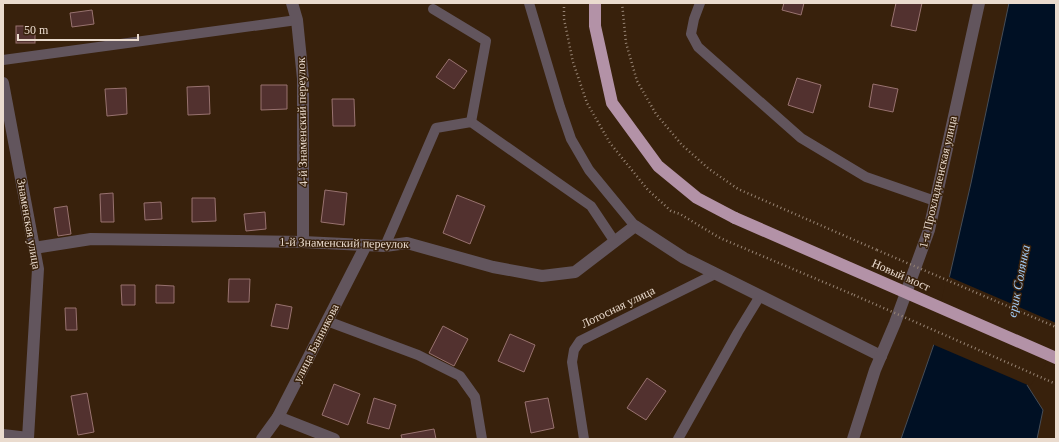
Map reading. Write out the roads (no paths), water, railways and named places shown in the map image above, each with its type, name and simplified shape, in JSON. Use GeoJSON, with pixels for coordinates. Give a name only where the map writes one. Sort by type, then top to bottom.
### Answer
{"type":"FeatureCollection","features":[{"type":"Feature","properties":{"kind":"highway","name":"Новый мост"},"geometry":{"type":"LineString","coordinates":[[595,3],[595,26],[612,103],[658,166],[696,198],[735,218],[1056,358]]}},
{"type":"Feature","properties":{"kind":"street","name":"4-й Знаменский переулок"},"geometry":{"type":"LineString","coordinates":[[292,3],[297,20],[303,79],[303,242]]}},
{"type":"Feature","properties":{"kind":"street","name":"1-я Прохладненская улица"},"geometry":{"type":"LineString","coordinates":[[853,439],[861,411],[881,356],[929,230],[979,3]]}},
{"type":"Feature","properties":{"kind":"street","name":"Знаменская улица"},"geometry":{"type":"LineString","coordinates":[[3,83],[38,269],[28,438]]}},
{"type":"Feature","properties":{"kind":"street","name":"1-й Знаменский переулок"},"geometry":{"type":"LineString","coordinates":[[34,248],[91,239],[303,242],[385,246],[407,243],[493,267],[542,276],[575,272],[635,226]]}},
{"type":"Feature","properties":{"kind":"street"},"geometry":{"type":"LineString","coordinates":[[635,226],[684,258],[881,356]]}},
{"type":"Feature","properties":{"kind":"street","name":"улица Банникова"},"geometry":{"type":"LineString","coordinates":[[262,439],[278,417],[366,245]]}},
{"type":"Feature","properties":{"kind":"street"},"geometry":{"type":"LineString","coordinates":[[278,417],[334,439]]}},
{"type":"Feature","properties":{"kind":"street"},"geometry":{"type":"LineString","coordinates":[[3,435],[28,438]]}},
{"type":"Feature","properties":{"kind":"lane"},"geometry":{"type":"LineString","coordinates":[[529,3],[560,107],[572,139],[589,170],[635,226]]}},
{"type":"Feature","properties":{"kind":"lane"},"geometry":{"type":"LineString","coordinates":[[700,3],[694,19],[691,34],[698,47],[801,138],[866,177],[936,201]]}},
{"type":"Feature","properties":{"kind":"lane"},"geometry":{"type":"LineString","coordinates":[[433,9],[486,40],[471,122]]}},
{"type":"Feature","properties":{"kind":"lane"},"geometry":{"type":"LineString","coordinates":[[3,60],[297,20]]}},
{"type":"Feature","properties":{"kind":"lane"},"geometry":{"type":"LineString","coordinates":[[385,246],[436,128],[471,122],[591,206],[615,242]]}},
{"type":"Feature","properties":{"kind":"lane","name":"Лотосная улица"},"geometry":{"type":"LineString","coordinates":[[584,439],[572,362],[574,350],[580,341],[715,274]]}},
{"type":"Feature","properties":{"kind":"lane"},"geometry":{"type":"LineString","coordinates":[[678,439],[760,296]]}},
{"type":"Feature","properties":{"kind":"lane"},"geometry":{"type":"LineString","coordinates":[[327,321],[418,355],[460,376],[475,397],[482,439]]}},
{"type":"Feature","properties":{"kind":"water","name":"ерик Солянка"},"geometry":{"type":"Polygon","coordinates":[[[1009,3],[1056,3],[1056,347],[1027,385],[1043,410],[1037,439],[901,439],[934,344],[971,183],[1009,3]]]}}]}
